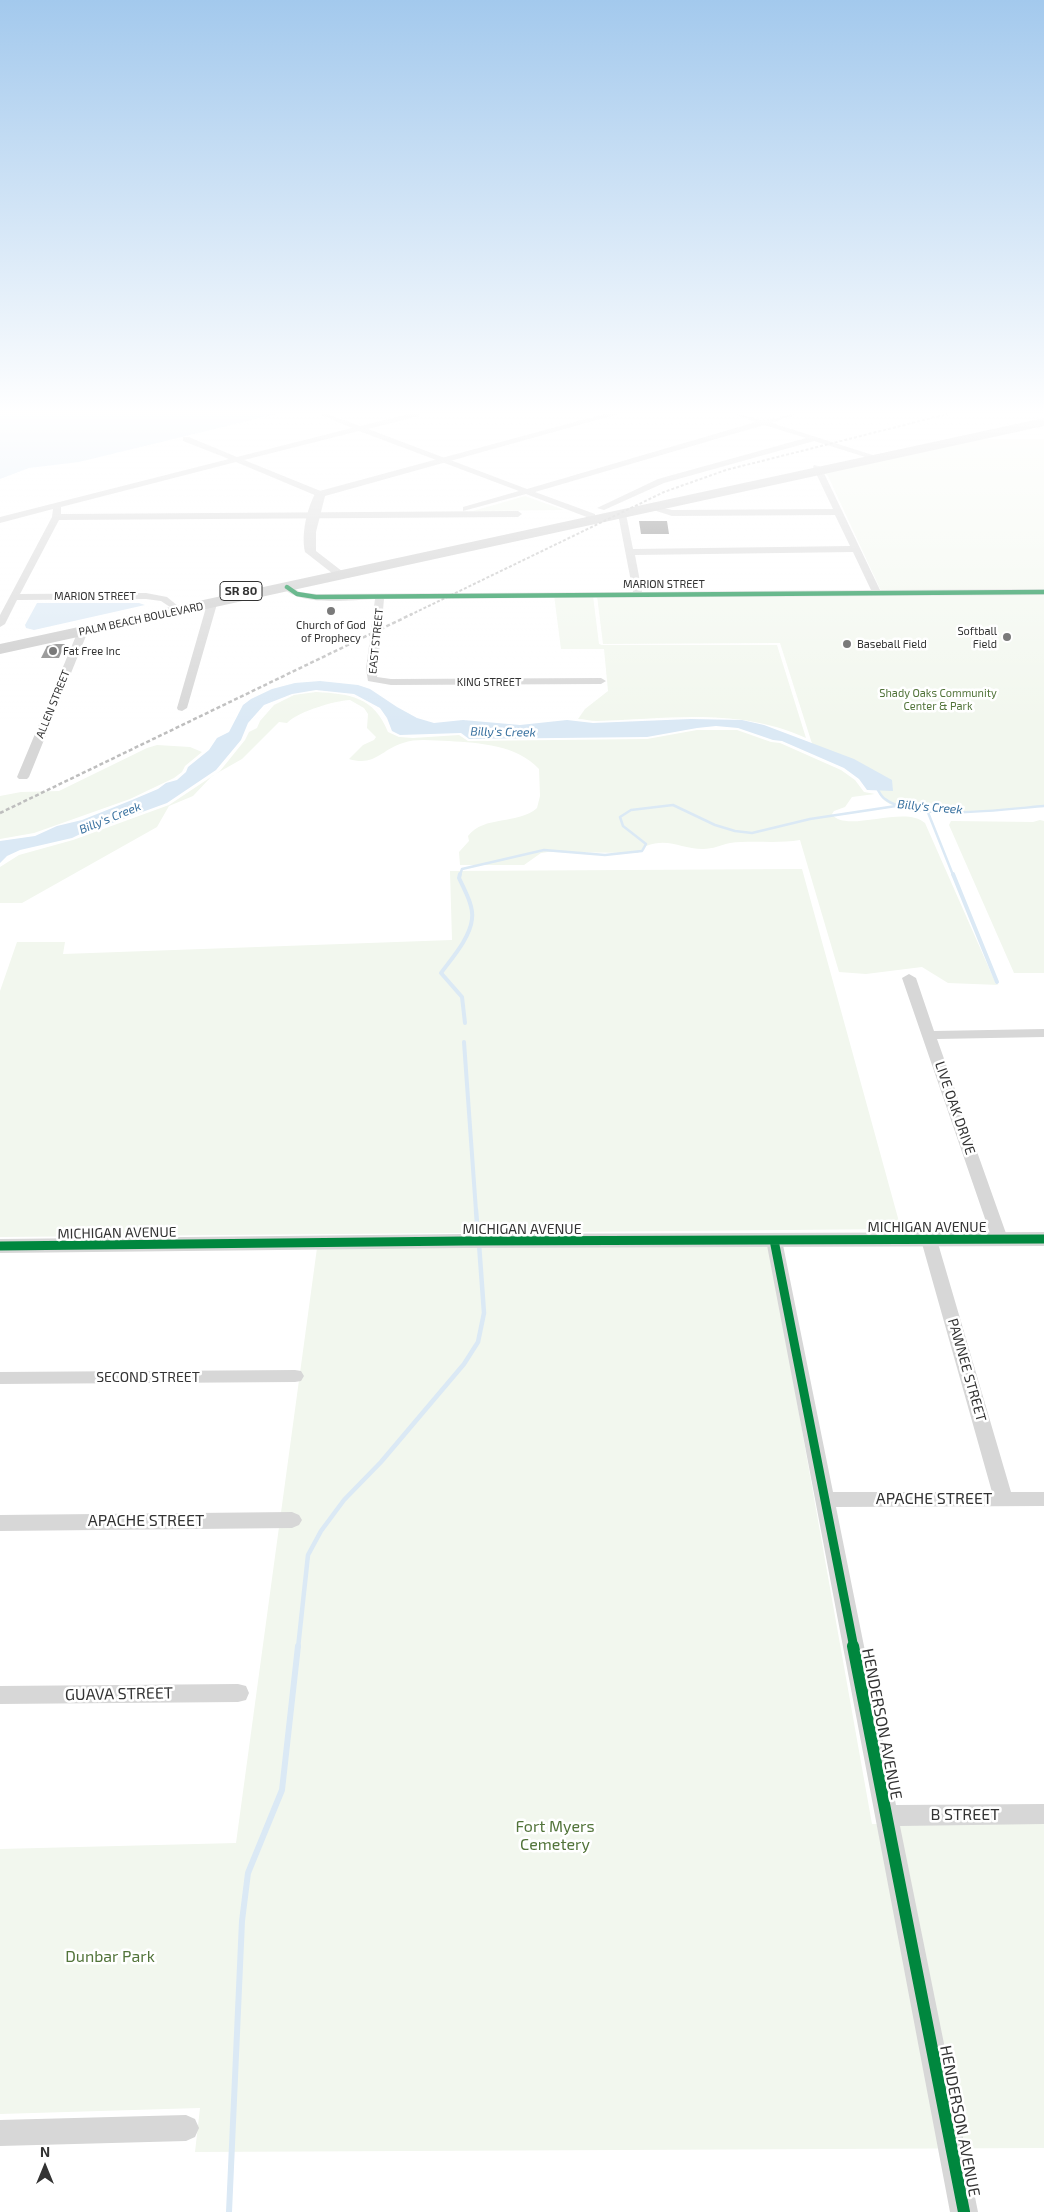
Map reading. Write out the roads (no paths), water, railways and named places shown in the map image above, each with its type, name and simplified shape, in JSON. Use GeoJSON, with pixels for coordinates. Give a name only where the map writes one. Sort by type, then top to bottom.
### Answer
{"type":"FeatureCollection","features":[{"type":"Feature","properties":{"kind":"main road","name":"PALM BEACH BOULEVARD"},"geometry":{"type":"LineString","coordinates":[[0,649],[287,587],[338,573],[575,517]]}},
{"type":"Feature","properties":{"kind":"main road"},"geometry":{"type":"LineString","coordinates":[[521,536],[536,530],[589,517]]}},
{"type":"Feature","properties":{"kind":"main road","name":"PALM BEACH BOULEVARD"},"geometry":{"type":"LineString","coordinates":[[0,643],[607,517]]}},
{"type":"Feature","properties":{"kind":"main road"},"geometry":{"type":"LineString","coordinates":[[83,631],[105,621]]}},
{"type":"Feature","properties":{"kind":"street"},"geometry":{"type":"LineString","coordinates":[[0,624],[56,517]]}},
{"type":"Feature","properties":{"kind":"street"},"geometry":{"type":"LineString","coordinates":[[314,517],[310,552],[338,573]]}},
{"type":"Feature","properties":{"kind":"street"},"geometry":{"type":"LineString","coordinates":[[623,517],[638,595]]}},
{"type":"Feature","properties":{"kind":"street"},"geometry":{"type":"LineString","coordinates":[[841,517],[877,593]]}},
{"type":"Feature","properties":{"kind":"street"},"geometry":{"type":"LineString","coordinates":[[630,552],[856,549]]}},
{"type":"Feature","properties":{"kind":"street","name":"MARION STREET"},"geometry":{"type":"LineString","coordinates":[[287,587],[297,594],[306,596],[380,597],[1044,592]]}},
{"type":"Feature","properties":{"kind":"street","name":"MARION STREET"},"geometry":{"type":"LineString","coordinates":[[14,597],[146,596],[164,599],[173,606]]}},
{"type":"Feature","properties":{"kind":"street","name":"EAST STREET"},"geometry":{"type":"LineString","coordinates":[[377,681],[372,679],[371,669],[380,597]]}},
{"type":"Feature","properties":{"kind":"street"},"geometry":{"type":"LineString","coordinates":[[182,708],[212,604]]}},
{"type":"Feature","properties":{"kind":"street","name":"ALLEN STREET"},"geometry":{"type":"LineString","coordinates":[[23,777],[83,631]]}},
{"type":"Feature","properties":{"kind":"street","name":"KING STREET"},"geometry":{"type":"LineString","coordinates":[[377,681],[601,681]]}},
{"type":"Feature","properties":{"kind":"street","name":"LIVE OAK DRIVE"},"geometry":{"type":"LineString","coordinates":[[909,978],[1000,1239]]}},
{"type":"Feature","properties":{"kind":"street"},"geometry":{"type":"LineString","coordinates":[[930,1035],[1044,1033]]}},
{"type":"Feature","properties":{"kind":"street","name":"MICHIGAN AVENUE"},"geometry":{"type":"LineString","coordinates":[[0,1246],[464,1241],[1044,1239]]}},
{"type":"Feature","properties":{"kind":"street","name":"HENDERSON AVENUE"},"geometry":{"type":"LineString","coordinates":[[774,1240],[964,2212]]}},
{"type":"Feature","properties":{"kind":"street","name":"PAWNEE STREET"},"geometry":{"type":"LineString","coordinates":[[929,1240],[1004,1499]]}},
{"type":"Feature","properties":{"kind":"street","name":"SECOND STREET"},"geometry":{"type":"LineString","coordinates":[[0,1378],[295,1376]]}},
{"type":"Feature","properties":{"kind":"street","name":"APACHE STREET"},"geometry":{"type":"LineString","coordinates":[[825,1500],[1044,1499]]}},
{"type":"Feature","properties":{"kind":"street","name":"APACHE STREET"},"geometry":{"type":"LineString","coordinates":[[0,1523],[292,1520]]}},
{"type":"Feature","properties":{"kind":"street","name":"GUAVA STREET"},"geometry":{"type":"LineString","coordinates":[[0,1695],[238,1693]]}},
{"type":"Feature","properties":{"kind":"street","name":"B STREET"},"geometry":{"type":"LineString","coordinates":[[886,1816],[1044,1814]]}},
{"type":"Feature","properties":{"kind":"street"},"geometry":{"type":"LineString","coordinates":[[0,2134],[186,2128]]}},
{"type":"Feature","properties":{"kind":"water"},"geometry":{"type":"Polygon","coordinates":[[[37,603],[139,603],[145,605],[34,630],[26,628],[25,625],[37,603]]]}},
{"type":"Feature","properties":{"kind":"water"},"geometry":{"type":"Polygon","coordinates":[[[320,681],[358,685],[370,689],[417,718],[434,723],[463,720],[520,725],[567,720],[593,723],[691,719],[742,720],[764,725],[854,759],[892,780],[893,791],[867,790],[859,779],[844,768],[782,741],[773,740],[738,728],[716,726],[647,737],[469,739],[461,733],[400,735],[392,731],[387,718],[380,708],[354,694],[316,690],[292,694],[264,705],[248,723],[241,740],[216,770],[167,803],[112,823],[99,825],[72,838],[20,850],[7,856],[0,863],[0,841],[35,836],[57,826],[82,820],[158,789],[166,783],[177,780],[186,772],[188,767],[209,750],[217,738],[229,732],[243,705],[251,699],[272,689],[295,683],[320,681]]]}},
{"type":"Feature","properties":{"kind":"waterway","name":"Billy's Creek"},"geometry":{"type":"LineString","coordinates":[[876,787],[885,799],[899,806],[927,811]]}},
{"type":"Feature","properties":{"kind":"waterway"},"geometry":{"type":"LineString","coordinates":[[460,875],[462,869],[544,850],[605,855],[642,851],[646,844],[623,826],[620,817],[631,810],[673,805],[715,825],[735,831],[752,833],[810,819],[896,806]]}},
{"type":"Feature","properties":{"kind":"waterway","name":"Billy's Creek"},"geometry":{"type":"LineString","coordinates":[[927,811],[962,812],[1044,806]]}},
{"type":"Feature","properties":{"kind":"waterway"},"geometry":{"type":"LineString","coordinates":[[927,811],[953,875]]}},
{"type":"Feature","properties":{"kind":"waterway"},"geometry":{"type":"LineString","coordinates":[[460,874],[459,878],[470,903],[472,914],[471,926],[464,940],[441,973],[462,997],[465,1023]]}},
{"type":"Feature","properties":{"kind":"waterway"},"geometry":{"type":"LineString","coordinates":[[953,874],[997,982]]}},
{"type":"Feature","properties":{"kind":"waterway"},"geometry":{"type":"LineString","coordinates":[[464,1042],[476,1211]]}},
{"type":"Feature","properties":{"kind":"waterway"},"geometry":{"type":"LineString","coordinates":[[476,1210],[478,1237]]}},
{"type":"Feature","properties":{"kind":"waterway"},"geometry":{"type":"LineString","coordinates":[[298,1648],[308,1555],[321,1531],[344,1500],[381,1462],[464,1364],[478,1342],[484,1313],[479,1244]]}},
{"type":"Feature","properties":{"kind":"waterway"},"geometry":{"type":"LineString","coordinates":[[229,2212],[242,1921],[248,1873],[282,1790],[298,1646]]}},
{"type":"Feature","properties":{"kind":"railway"},"geometry":{"type":"LineString","coordinates":[[410,615],[612,517]]}},
{"type":"Feature","properties":{"kind":"railway"},"geometry":{"type":"LineString","coordinates":[[0,813],[412,614]]}},
{"type":"Feature","properties":{"kind":"place","name":"Church of God of Prophecy"},"geometry":{"type":"Point","coordinates":[331,611]}},
{"type":"Feature","properties":{"kind":"place","name":"Softball Field"},"geometry":{"type":"Point","coordinates":[1007,637]}},
{"type":"Feature","properties":{"kind":"place","name":"Baseball Field"},"geometry":{"type":"Point","coordinates":[847,644]}},
{"type":"Feature","properties":{"kind":"place","name":"Fat Free Inc"},"geometry":{"type":"Point","coordinates":[53,651]}},
{"type":"Feature","properties":{"kind":"park label","name":"Shady Oaks Community Center & Park"},"geometry":{"type":"Point","coordinates":[938,699]}},
{"type":"Feature","properties":{"kind":"park label","name":"Fort Myers Cemetery"},"geometry":{"type":"Point","coordinates":[555,1836]}},
{"type":"Feature","properties":{"kind":"park label","name":"Dunbar Park"},"geometry":{"type":"Point","coordinates":[110,1957]}}]}
